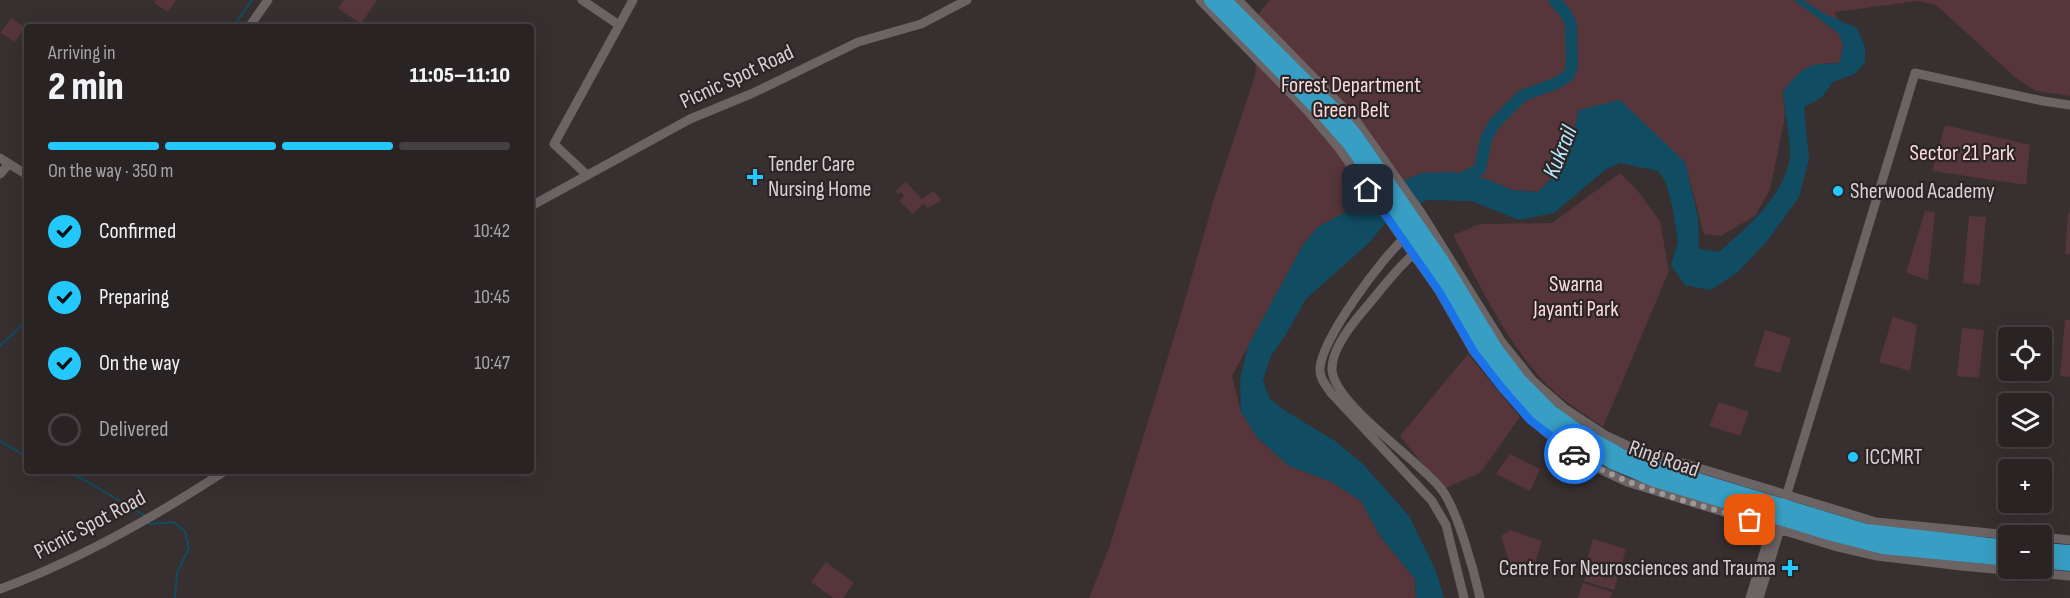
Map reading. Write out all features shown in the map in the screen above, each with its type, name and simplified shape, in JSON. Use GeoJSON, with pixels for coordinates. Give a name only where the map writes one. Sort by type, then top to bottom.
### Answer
{"type":"FeatureCollection","features":[{"type":"Feature","properties":{"kind":"highway"},"geometry":{"type":"LineString","coordinates":[[1211,0],[1326,117],[1371,168],[1434,258]]}},
{"type":"Feature","properties":{"kind":"highway"},"geometry":{"type":"LineString","coordinates":[[1224,0],[1334,110],[1355,135],[1371,168]]}},
{"type":"Feature","properties":{"kind":"highway","name":"Ring Road"},"geometry":{"type":"LineString","coordinates":[[1434,258],[1495,348],[1520,380],[1559,417],[1582,434],[1620,455],[1866,531],[1998,546]]}},
{"type":"Feature","properties":{"kind":"highway","name":"Ring Road"},"geometry":{"type":"LineString","coordinates":[[1434,258],[1479,342],[1505,380],[1534,410],[1560,431],[1612,462],[1655,480],[1882,547],[1998,557]]}},
{"type":"Feature","properties":{"kind":"highway"},"geometry":{"type":"LineString","coordinates":[[2052,551],[2070,552]]}},
{"type":"Feature","properties":{"kind":"highway"},"geometry":{"type":"LineString","coordinates":[[2052,562],[2070,564]]}},
{"type":"Feature","properties":{"kind":"street"},"geometry":{"type":"LineString","coordinates":[[251,24],[268,0]]}},
{"type":"Feature","properties":{"kind":"street"},"geometry":{"type":"LineString","coordinates":[[582,0],[619,25]]}},
{"type":"Feature","properties":{"kind":"street"},"geometry":{"type":"LineString","coordinates":[[587,175],[554,144],[633,0]]}},
{"type":"Feature","properties":{"kind":"street","name":"Picnic Spot Road"},"geometry":{"type":"LineString","coordinates":[[534,204],[690,119],[753,93],[858,42],[921,24],[967,0]]}},
{"type":"Feature","properties":{"kind":"street"},"geometry":{"type":"LineString","coordinates":[[1200,0],[1306,110],[1338,147],[1371,168],[1420,211],[1501,341],[1533,381],[1564,408],[1605,435],[1633,448],[1786,496],[1876,522],[1998,534]]}},
{"type":"Feature","properties":{"kind":"street"},"geometry":{"type":"LineString","coordinates":[[1238,0],[1357,122],[1371,168]]}},
{"type":"Feature","properties":{"kind":"street"},"geometry":{"type":"LineString","coordinates":[[1759,598],[1776,528],[1915,73],[2070,105]]}},
{"type":"Feature","properties":{"kind":"street"},"geometry":{"type":"LineString","coordinates":[[0,174],[4,161],[24,173]]}},
{"type":"Feature","properties":{"kind":"street","name":"Ring Road"},"geometry":{"type":"LineString","coordinates":[[1371,168],[1395,229],[1439,291],[1474,352],[1530,420],[1562,446],[1595,467],[1627,482],[1834,546],[1877,556],[2070,576]]}},
{"type":"Feature","properties":{"kind":"street"},"geometry":{"type":"LineString","coordinates":[[1427,222],[1402,241],[1360,292],[1336,326],[1323,357],[1320,372],[1323,381],[1341,405],[1432,501],[1446,525],[1464,598]]}},
{"type":"Feature","properties":{"kind":"street"},"geometry":{"type":"LineString","coordinates":[[1437,238],[1412,255],[1354,322],[1337,350],[1332,369],[1334,380],[1353,407],[1390,439],[1442,490],[1455,516],[1480,598]]}},
{"type":"Feature","properties":{"kind":"street","name":"Picnic Spot Road"},"geometry":{"type":"LineString","coordinates":[[0,589],[49,570],[190,494],[220,474]]}},
{"type":"Feature","properties":{"kind":"street"},"geometry":{"type":"LineString","coordinates":[[1750,598],[1776,528]]}},
{"type":"Feature","properties":{"kind":"street"},"geometry":{"type":"LineString","coordinates":[[2052,538],[2070,540]]}},
{"type":"Feature","properties":{"kind":"green space"},"geometry":{"type":"Polygon","coordinates":[[[156,0],[176,0],[168,12],[154,3],[156,0]]]}},
{"type":"Feature","properties":{"kind":"green space"},"geometry":{"type":"Polygon","coordinates":[[[344,0],[377,0],[361,24],[338,8],[344,0]]]}},
{"type":"Feature","properties":{"kind":"green space","name":"Forest Department Green Belt"},"geometry":{"type":"Polygon","coordinates":[[[1270,0],[2070,0],[2070,96],[2036,91],[2016,78],[1936,5],[1918,1],[1835,12],[1843,44],[1840,63],[1825,63],[1783,91],[1785,116],[1770,190],[1755,216],[1721,236],[1704,234],[1685,162],[1579,110],[1567,162],[1538,192],[1512,190],[1484,178],[1423,173],[1405,180],[1318,227],[1303,245],[1232,376],[1241,412],[1257,437],[1289,466],[1332,482],[1361,501],[1380,536],[1415,579],[1416,598],[1089,598],[1109,548],[1214,199],[1255,76],[1259,13],[1270,0]]]}},
{"type":"Feature","properties":{"kind":"green space"},"geometry":{"type":"Polygon","coordinates":[[[11,18],[24,26],[15,42],[1,33],[11,18]]]}},
{"type":"Feature","properties":{"kind":"green space","name":"Sector 21 Park"},"geometry":{"type":"Polygon","coordinates":[[[1945,125],[2030,145],[2026,185],[1932,171],[1945,125]]]}},
{"type":"Feature","properties":{"kind":"green space","name":"Swarna Jayanti Park"},"geometry":{"type":"Polygon","coordinates":[[[1620,173],[1637,190],[1660,221],[1669,271],[1603,427],[1557,394],[1525,359],[1511,340],[1453,235],[1480,224],[1552,223],[1620,173]]]}},
{"type":"Feature","properties":{"kind":"green space"},"geometry":{"type":"Polygon","coordinates":[[[906,182],[922,199],[933,191],[942,200],[928,208],[923,204],[913,214],[899,201],[904,196],[901,192],[898,194],[895,191],[906,182]]]}},
{"type":"Feature","properties":{"kind":"green space"},"geometry":{"type":"Polygon","coordinates":[[[1925,211],[1935,212],[1928,280],[1906,273],[1925,211]]]}},
{"type":"Feature","properties":{"kind":"green space"},"geometry":{"type":"Polygon","coordinates":[[[2068,213],[2070,213],[2070,255],[2065,254],[2068,213]]]}},
{"type":"Feature","properties":{"kind":"green space"},"geometry":{"type":"Polygon","coordinates":[[[1969,216],[1986,217],[1980,285],[1963,283],[1969,216]]]}},
{"type":"Feature","properties":{"kind":"green space"},"geometry":{"type":"Polygon","coordinates":[[[1893,316],[1917,325],[1910,371],[1879,362],[1893,316]]]}},
{"type":"Feature","properties":{"kind":"green space"},"geometry":{"type":"Polygon","coordinates":[[[2065,320],[2070,320],[2070,377],[2060,376],[2065,320]]]}},
{"type":"Feature","properties":{"kind":"green space"},"geometry":{"type":"Polygon","coordinates":[[[1962,328],[1984,330],[1979,378],[1957,376],[1962,328]]]}},
{"type":"Feature","properties":{"kind":"green space"},"geometry":{"type":"Polygon","coordinates":[[[1765,330],[1791,338],[1780,373],[1754,366],[1765,330]]]}},
{"type":"Feature","properties":{"kind":"green space"},"geometry":{"type":"Polygon","coordinates":[[[1468,354],[1520,417],[1480,473],[1443,489],[1400,436],[1468,354]]]}},
{"type":"Feature","properties":{"kind":"green space"},"geometry":{"type":"Polygon","coordinates":[[[1719,402],[1749,412],[1740,436],[1709,426],[1719,402]]]}},
{"type":"Feature","properties":{"kind":"green space"},"geometry":{"type":"Polygon","coordinates":[[[1510,454],[1540,469],[1530,491],[1496,474],[1510,454]]]}},
{"type":"Feature","properties":{"kind":"green space"},"geometry":{"type":"Polygon","coordinates":[[[1510,530],[1542,541],[1531,576],[1512,570],[1501,536],[1510,530]]]}},
{"type":"Feature","properties":{"kind":"green space"},"geometry":{"type":"Polygon","coordinates":[[[1593,539],[1626,549],[1620,571],[1587,560],[1593,539]]]}},
{"type":"Feature","properties":{"kind":"green space"},"geometry":{"type":"Polygon","coordinates":[[[826,562],[854,583],[843,598],[833,598],[811,582],[826,562]]]}},
{"type":"Feature","properties":{"kind":"green space"},"geometry":{"type":"Polygon","coordinates":[[[1589,564],[1619,573],[1614,590],[1584,581],[1589,564]]]}},
{"type":"Feature","properties":{"kind":"green space"},"geometry":{"type":"Polygon","coordinates":[[[1583,583],[1612,592],[1610,598],[1578,598],[1583,583]]]}},
{"type":"Feature","properties":{"kind":"water"},"geometry":{"type":"Polygon","coordinates":[[[1794,0],[1803,0],[1823,13],[1857,28],[1865,47],[1865,62],[1855,74],[1833,82],[1821,98],[1804,107],[1809,159],[1799,197],[1768,240],[1738,272],[1711,290],[1685,285],[1671,265],[1678,242],[1666,182],[1658,171],[1620,163],[1606,169],[1554,213],[1519,220],[1471,201],[1427,200],[1385,223],[1371,241],[1305,300],[1271,356],[1263,380],[1269,398],[1284,410],[1335,441],[1363,464],[1409,516],[1436,571],[1444,598],[1416,598],[1415,579],[1380,536],[1361,501],[1332,482],[1289,466],[1257,437],[1241,412],[1240,380],[1248,346],[1303,245],[1318,227],[1422,173],[1453,172],[1484,178],[1512,190],[1538,192],[1567,162],[1579,110],[1620,100],[1685,162],[1698,217],[1699,249],[1719,252],[1763,210],[1787,171],[1790,150],[1783,91],[1802,71],[1813,65],[1840,63],[1843,44],[1838,33],[1794,0]]]}},
{"type":"Feature","properties":{"kind":"waterway"},"geometry":{"type":"LineString","coordinates":[[235,24],[252,0]]}},
{"type":"Feature","properties":{"kind":"waterway"},"geometry":{"type":"LineString","coordinates":[[1456,182],[1480,169],[1486,139],[1494,124],[1522,96],[1557,83],[1568,76],[1572,67],[1571,24],[1565,12],[1554,0]]}},
{"type":"Feature","properties":{"kind":"waterway"},"geometry":{"type":"LineString","coordinates":[[0,346],[24,323]]}},
{"type":"Feature","properties":{"kind":"waterway"},"geometry":{"type":"LineString","coordinates":[[0,441],[24,455]]}},
{"type":"Feature","properties":{"kind":"waterway"},"geometry":{"type":"LineString","coordinates":[[70,474],[145,516]]}},
{"type":"Feature","properties":{"kind":"waterway"},"geometry":{"type":"LineString","coordinates":[[148,520],[150,524],[173,522],[185,531],[189,548],[177,573],[175,598]]}},
{"type":"Feature","properties":{"kind":"way so far"},"geometry":{"type":"LineString","coordinates":[[1574,454],[1627,482],[1750,520]]}},
{"type":"Feature","properties":{"kind":"place","name":"Tender Care Nursing Home"},"geometry":{"type":"Point","coordinates":[755,177]}},
{"type":"Feature","properties":{"kind":"place","name":"Sherwood Academy"},"geometry":{"type":"Point","coordinates":[1838,191]}},
{"type":"Feature","properties":{"kind":"place","name":"ICCMRT"},"geometry":{"type":"Point","coordinates":[1853,457]}},
{"type":"Feature","properties":{"kind":"place","name":"Centre For Neurosciences and Trauma"},"geometry":{"type":"Point","coordinates":[1790,568]}},
{"type":"Feature","properties":{"kind":"route"},"geometry":{"type":"LineString","coordinates":[[1368,190],[1439,291],[1474,352],[1502,388],[1530,420],[1574,454]]}},
{"type":"Feature","properties":{"kind":"water label","name":"Kukrail"},"geometry":{"type":"Point","coordinates":[1560,152]}}]}
